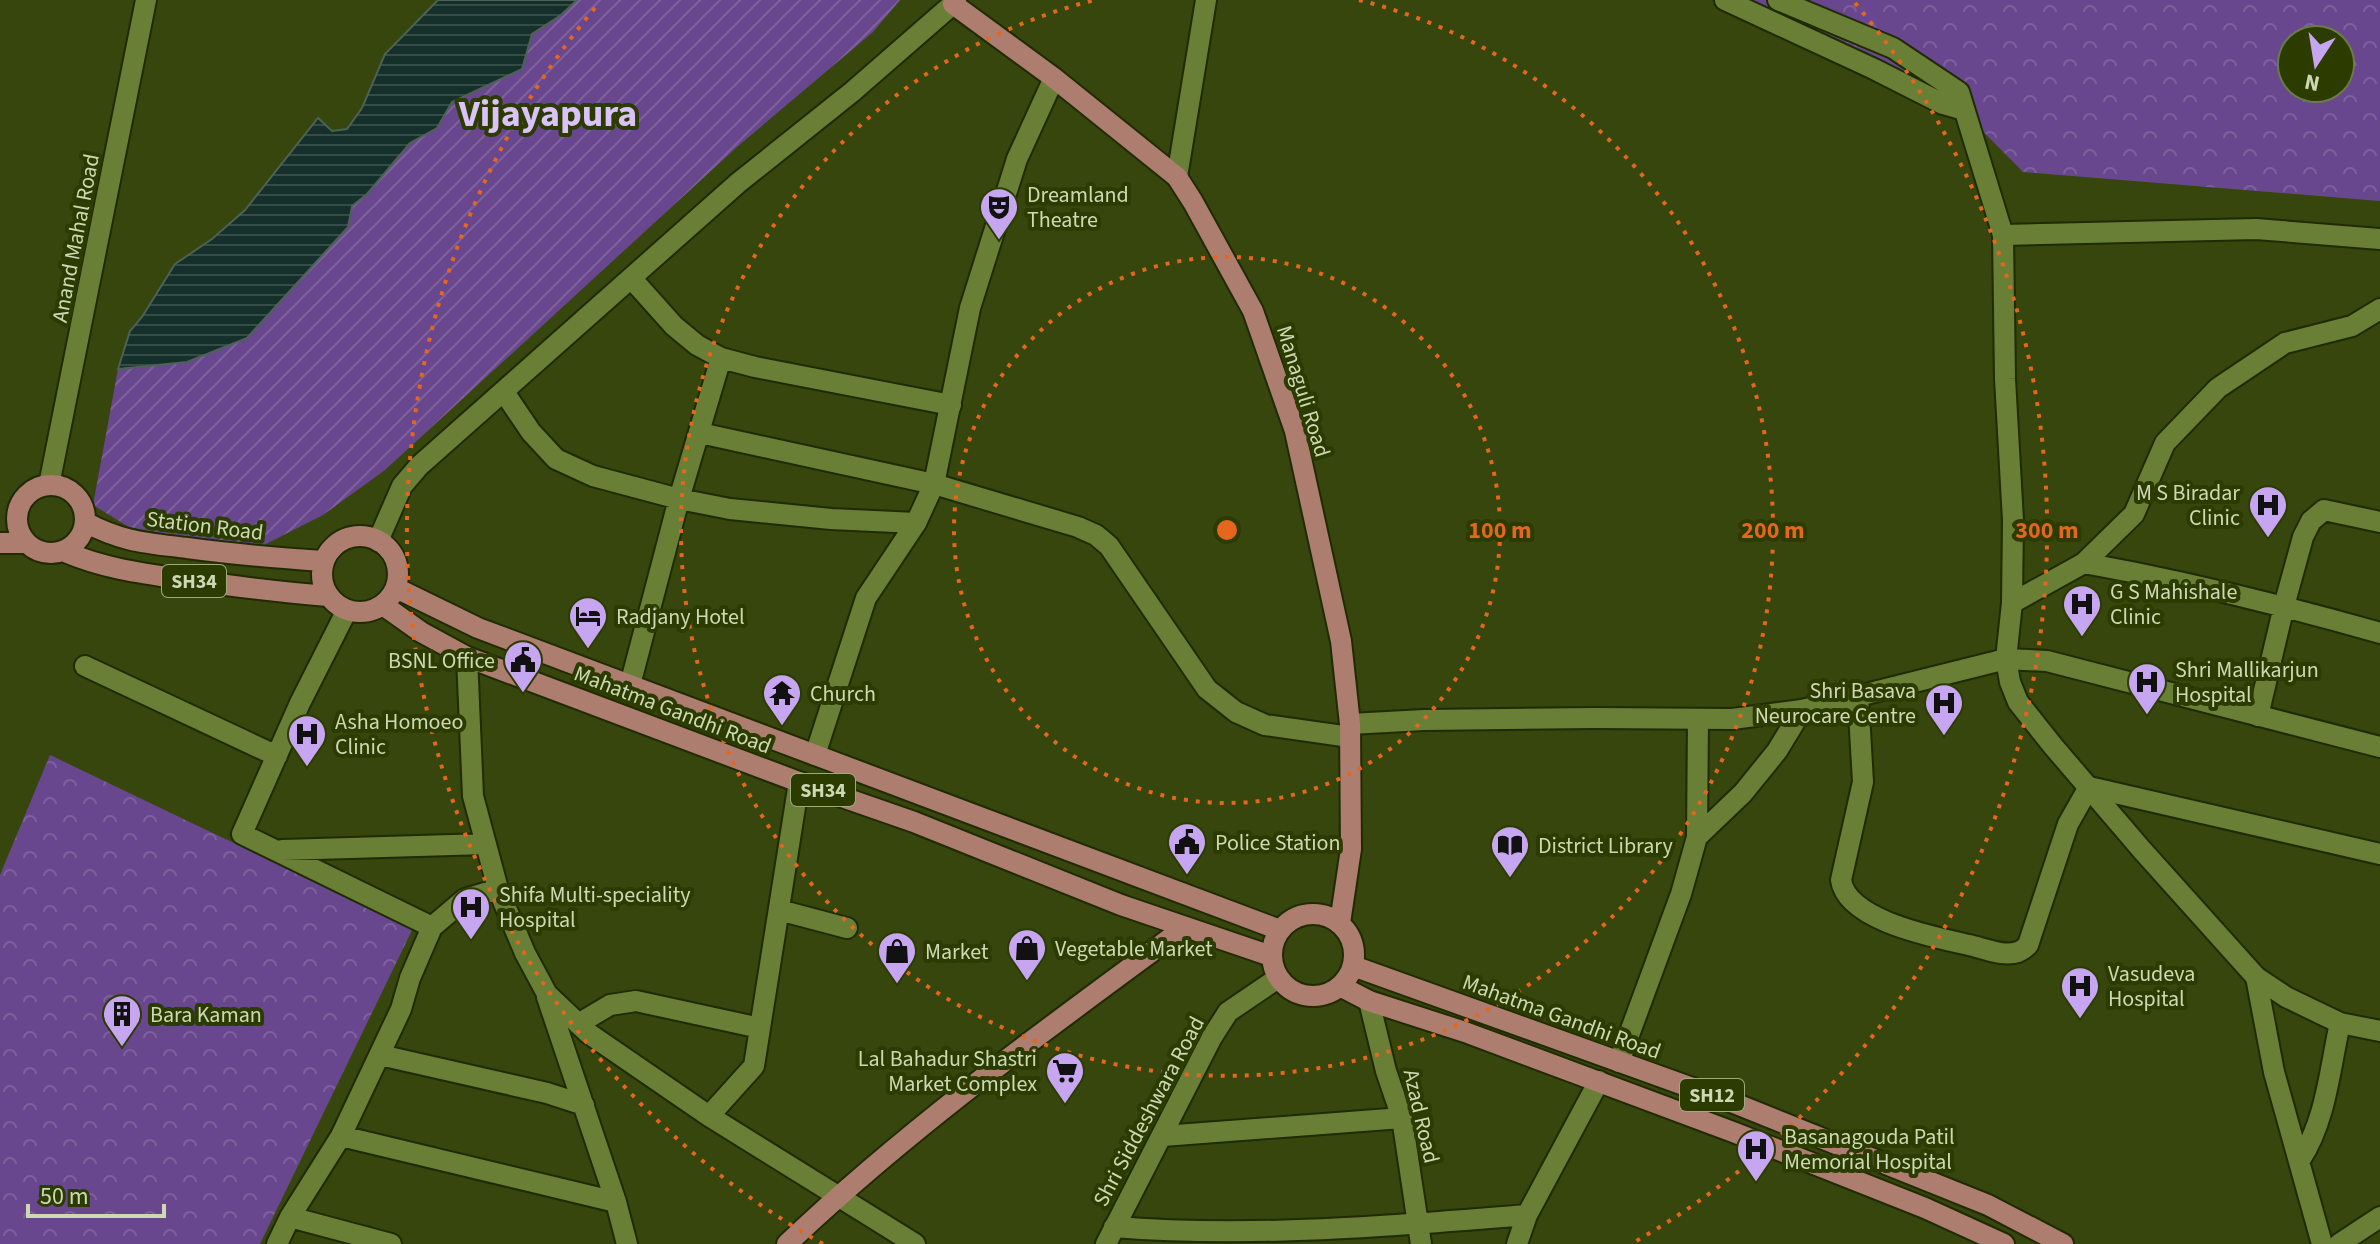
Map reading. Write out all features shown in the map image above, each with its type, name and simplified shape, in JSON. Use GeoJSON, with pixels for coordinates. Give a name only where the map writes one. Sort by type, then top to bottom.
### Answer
{"type":"FeatureCollection","features":[{"type":"Feature","properties":{"kind":"main road","name":"Managuli Road"},"geometry":{"type":"LineString","coordinates":[[954,2],[1177,177],[1253,311],[1295,431],[1341,641],[1350,730],[1351,849],[1340,923]]}},
{"type":"Feature","properties":{"kind":"main road"},"geometry":{"type":"LineString","coordinates":[[26,543],[8,517],[32,490],[49,485],[68,489],[81,503],[85,522],[78,540],[63,551]]}},
{"type":"Feature","properties":{"kind":"main road","name":"Station Road"},"geometry":{"type":"LineString","coordinates":[[85,522],[125,540],[231,554],[323,561]]}},
{"type":"Feature","properties":{"kind":"main road"},"geometry":{"type":"LineString","coordinates":[[352,537],[378,541],[389,549],[396,561],[396,588],[383,605],[372,610],[359,613],[347,610],[328,596],[323,586],[323,561],[340,541],[352,537]]}},
{"type":"Feature","properties":{"kind":"main road","name":"SH34"},"geometry":{"type":"LineString","coordinates":[[0,543],[26,543],[43,553],[63,551],[90,563],[115,569],[243,588],[328,596]]}},
{"type":"Feature","properties":{"kind":"main road","name":"Mahatma Gandhi Road"},"geometry":{"type":"LineString","coordinates":[[396,588],[478,628],[1280,930]]}},
{"type":"Feature","properties":{"kind":"main road","name":"Mahatma Gandhi Road"},"geometry":{"type":"LineString","coordinates":[[383,605],[421,632],[467,657],[914,822],[1106,899],[1271,956]]}},
{"type":"Feature","properties":{"kind":"main road"},"geometry":{"type":"LineString","coordinates":[[1308,913],[1325,915],[1340,923],[1350,935],[1355,950],[1348,977],[1330,993],[1307,996],[1286,986],[1278,978],[1271,956],[1280,930],[1292,919],[1308,913]]}},
{"type":"Feature","properties":{"kind":"main road"},"geometry":{"type":"LineString","coordinates":[[787,1244],[837,1196],[1008,1058],[1184,928]]}},
{"type":"Feature","properties":{"kind":"main road","name":"Mahatma Gandhi Road"},"geometry":{"type":"LineString","coordinates":[[1353,966],[1734,1103],[1988,1205],[2063,1244]]}},
{"type":"Feature","properties":{"kind":"main road","name":"SH12"},"geometry":{"type":"LineString","coordinates":[[1340,986],[1369,1001],[1599,1081],[1912,1202],[2004,1244]]}},
{"type":"Feature","properties":{"kind":"street","name":"Anand Mahal Road"},"geometry":{"type":"LineString","coordinates":[[49,485],[146,0]]}},
{"type":"Feature","properties":{"kind":"street"},"geometry":{"type":"LineString","coordinates":[[1177,177],[1206,0]]}},
{"type":"Feature","properties":{"kind":"street"},"geometry":{"type":"LineString","coordinates":[[1725,0],[1943,104],[1964,110]]}},
{"type":"Feature","properties":{"kind":"street"},"geometry":{"type":"LineString","coordinates":[[1778,0],[1893,48],[1959,92],[2003,235],[2005,379],[2013,520],[2012,603],[2006,659],[2018,702],[2256,977],[2286,997],[2340,1023],[2380,1031]]}},
{"type":"Feature","properties":{"kind":"street"},"geometry":{"type":"LineString","coordinates":[[378,541],[402,486],[419,466],[738,183],[852,92],[954,2]]}},
{"type":"Feature","properties":{"kind":"street"},"geometry":{"type":"LineString","coordinates":[[815,755],[866,598],[916,523],[934,484],[970,308],[1017,159],[1054,78]]}},
{"type":"Feature","properties":{"kind":"street"},"geometry":{"type":"LineString","coordinates":[[2003,235],[2256,229],[2380,239]]}},
{"type":"Feature","properties":{"kind":"street"},"geometry":{"type":"LineString","coordinates":[[632,279],[674,326],[697,345],[721,358],[951,405]]}},
{"type":"Feature","properties":{"kind":"street"},"geometry":{"type":"LineString","coordinates":[[2012,603],[2084,563],[2134,514],[2165,443],[2218,388],[2285,343],[2352,326],[2380,309]]}},
{"type":"Feature","properties":{"kind":"street"},"geometry":{"type":"LineString","coordinates":[[630,685],[679,499],[721,358]]}},
{"type":"Feature","properties":{"kind":"street"},"geometry":{"type":"LineString","coordinates":[[504,392],[531,432],[556,459],[593,476],[730,509],[916,523]]}},
{"type":"Feature","properties":{"kind":"street"},"geometry":{"type":"LineString","coordinates":[[700,433],[934,484],[1096,535],[1109,546],[1207,689],[1236,712],[1265,725],[1350,730],[1424,720],[1732,719],[1802,710],[2006,659],[2047,661],[2380,747]]}},
{"type":"Feature","properties":{"kind":"street"},"geometry":{"type":"LineString","coordinates":[[2258,716],[2284,606],[2303,537],[2311,521],[2324,510],[2380,522]]}},
{"type":"Feature","properties":{"kind":"street"},"geometry":{"type":"LineString","coordinates":[[2084,563],[2171,579],[2380,633]]}},
{"type":"Feature","properties":{"kind":"street"},"geometry":{"type":"LineString","coordinates":[[347,610],[300,703],[242,834],[432,927]]}},
{"type":"Feature","properties":{"kind":"street"},"geometry":{"type":"LineString","coordinates":[[467,657],[473,796],[498,889],[525,953],[547,994],[627,1244]]}},
{"type":"Feature","properties":{"kind":"street"},"geometry":{"type":"LineString","coordinates":[[85,666],[277,756]]}},
{"type":"Feature","properties":{"kind":"street"},"geometry":{"type":"LineString","coordinates":[[1858,696],[1863,782],[1841,880],[1842,889],[1853,902],[1882,920],[1927,935],[2003,953],[2020,952],[2028,945],[2068,824],[2089,787]]}},
{"type":"Feature","properties":{"kind":"street"},"geometry":{"type":"LineString","coordinates":[[1697,837],[1743,793],[1777,751],[1802,710]]}},
{"type":"Feature","properties":{"kind":"street"},"geometry":{"type":"LineString","coordinates":[[1619,1062],[1681,894],[1697,837],[1698,719]]}},
{"type":"Feature","properties":{"kind":"street"},"geometry":{"type":"LineString","coordinates":[[709,1116],[754,1066],[799,782]]}},
{"type":"Feature","properties":{"kind":"street"},"geometry":{"type":"LineString","coordinates":[[2089,787],[2380,854]]}},
{"type":"Feature","properties":{"kind":"street"},"geometry":{"type":"LineString","coordinates":[[277,851],[486,844]]}},
{"type":"Feature","properties":{"kind":"street"},"geometry":{"type":"LineString","coordinates":[[277,1244],[290,1217],[341,1136],[401,1009],[410,978],[432,927],[465,899],[498,889]]}},
{"type":"Feature","properties":{"kind":"street"},"geometry":{"type":"LineString","coordinates":[[779,910],[847,928]]}},
{"type":"Feature","properties":{"kind":"street"},"geometry":{"type":"LineString","coordinates":[[2256,977],[2274,1072],[2322,1244]]}},
{"type":"Feature","properties":{"kind":"street","name":"Shri Siddeshwara Road"},"geometry":{"type":"LineString","coordinates":[[1110,1235],[1212,1037],[1228,1012],[1278,978]]}},
{"type":"Feature","properties":{"kind":"street"},"geometry":{"type":"LineString","coordinates":[[547,994],[588,1033],[709,1116],[915,1244]]}},
{"type":"Feature","properties":{"kind":"street"},"geometry":{"type":"LineString","coordinates":[[578,1024],[610,1005],[636,1001],[760,1028]]}},
{"type":"Feature","properties":{"kind":"street","name":"Azad Road"},"geometry":{"type":"LineString","coordinates":[[1369,1001],[1386,1071],[1402,1118],[1420,1234]]}},
{"type":"Feature","properties":{"kind":"street"},"geometry":{"type":"LineString","coordinates":[[2300,1160],[2316,1127],[2340,1023]]}},
{"type":"Feature","properties":{"kind":"street"},"geometry":{"type":"LineString","coordinates":[[380,1055],[547,1093],[584,1105]]}},
{"type":"Feature","properties":{"kind":"street"},"geometry":{"type":"LineString","coordinates":[[1517,1244],[1527,1215],[1599,1081]]}},
{"type":"Feature","properties":{"kind":"street"},"geometry":{"type":"LineString","coordinates":[[1163,1136],[1402,1118]]}},
{"type":"Feature","properties":{"kind":"street"},"geometry":{"type":"LineString","coordinates":[[341,1136],[616,1202]]}},
{"type":"Feature","properties":{"kind":"street"},"geometry":{"type":"LineString","coordinates":[[1110,1235],[1264,1230],[1420,1234],[1527,1215]]}},
{"type":"Feature","properties":{"kind":"street"},"geometry":{"type":"LineString","coordinates":[[290,1217],[391,1244]]}},
{"type":"Feature","properties":{"kind":"street"},"geometry":{"type":"LineString","coordinates":[[2339,1244],[2380,1217]]}},
{"type":"Feature","properties":{"kind":"green space"},"geometry":{"type":"Polygon","coordinates":[[[577,0],[900,0],[873,32],[737,147],[385,470],[323,515],[260,547],[197,540],[129,527],[93,505],[118,369],[187,362],[247,338],[290,290],[352,206],[367,194],[410,143],[437,128],[452,102],[522,69],[532,34],[577,0]]]}},
{"type":"Feature","properties":{"kind":"green space"},"geometry":{"type":"Polygon","coordinates":[[[1743,0],[2380,0],[2380,201],[2023,172],[1941,89],[1743,0]]]}},
{"type":"Feature","properties":{"kind":"green space"},"geometry":{"type":"Polygon","coordinates":[[[50,755],[221,837],[415,924],[260,1244],[0,1244],[0,875],[50,755]]]}},
{"type":"Feature","properties":{"kind":"water"},"geometry":{"type":"Polygon","coordinates":[[[438,0],[577,0],[532,34],[522,69],[452,102],[437,128],[410,143],[367,194],[352,206],[348,227],[247,338],[187,362],[118,369],[130,331],[175,264],[212,239],[245,210],[318,118],[332,131],[347,129],[362,108],[385,54],[438,0]]]}},
{"type":"Feature","properties":{"kind":"place","name":"Dreamland Theatre"},"geometry":{"type":"Point","coordinates":[999,241]}},
{"type":"Feature","properties":{"kind":"place","name":"M S Biradar Clinic"},"geometry":{"type":"Point","coordinates":[2268,539]}},
{"type":"Feature","properties":{"kind":"place","name":"G S Mahishale Clinic"},"geometry":{"type":"Point","coordinates":[2082,638]}},
{"type":"Feature","properties":{"kind":"place","name":"Radjany Hotel"},"geometry":{"type":"Point","coordinates":[588,650]}},
{"type":"Feature","properties":{"kind":"place","name":"BSNL Office"},"geometry":{"type":"Point","coordinates":[523,694]}},
{"type":"Feature","properties":{"kind":"place","name":"Shri Mallikarjun Hospital"},"geometry":{"type":"Point","coordinates":[2147,716]}},
{"type":"Feature","properties":{"kind":"place","name":"Church"},"geometry":{"type":"Point","coordinates":[782,727]}},
{"type":"Feature","properties":{"kind":"place","name":"Shri Basava Neurocare Centre"},"geometry":{"type":"Point","coordinates":[1944,737]}},
{"type":"Feature","properties":{"kind":"place","name":"Asha Homoeo Clinic"},"geometry":{"type":"Point","coordinates":[307,768]}},
{"type":"Feature","properties":{"kind":"place","name":"Police Station"},"geometry":{"type":"Point","coordinates":[1187,876]}},
{"type":"Feature","properties":{"kind":"place","name":"District Library"},"geometry":{"type":"Point","coordinates":[1510,879]}},
{"type":"Feature","properties":{"kind":"place","name":"Shifa Multi-speciality Hospital"},"geometry":{"type":"Point","coordinates":[471,941]}},
{"type":"Feature","properties":{"kind":"place","name":"Vegetable Market"},"geometry":{"type":"Point","coordinates":[1027,982]}},
{"type":"Feature","properties":{"kind":"place","name":"Market"},"geometry":{"type":"Point","coordinates":[897,985]}},
{"type":"Feature","properties":{"kind":"place","name":"Vasudeva Hospital"},"geometry":{"type":"Point","coordinates":[2080,1020]}},
{"type":"Feature","properties":{"kind":"place","name":"Bara Kaman"},"geometry":{"type":"Point","coordinates":[122,1048]}},
{"type":"Feature","properties":{"kind":"place","name":"Lal Bahadur Shastri Market Complex"},"geometry":{"type":"Point","coordinates":[1065,1105]}},
{"type":"Feature","properties":{"kind":"place","name":"Basanagouda Patil Memorial Hospital"},"geometry":{"type":"Point","coordinates":[1756,1183]}},
{"type":"Feature","properties":{"kind":"district","name":"Vijayapura"},"geometry":{"type":"Point","coordinates":[548,113]}}]}
